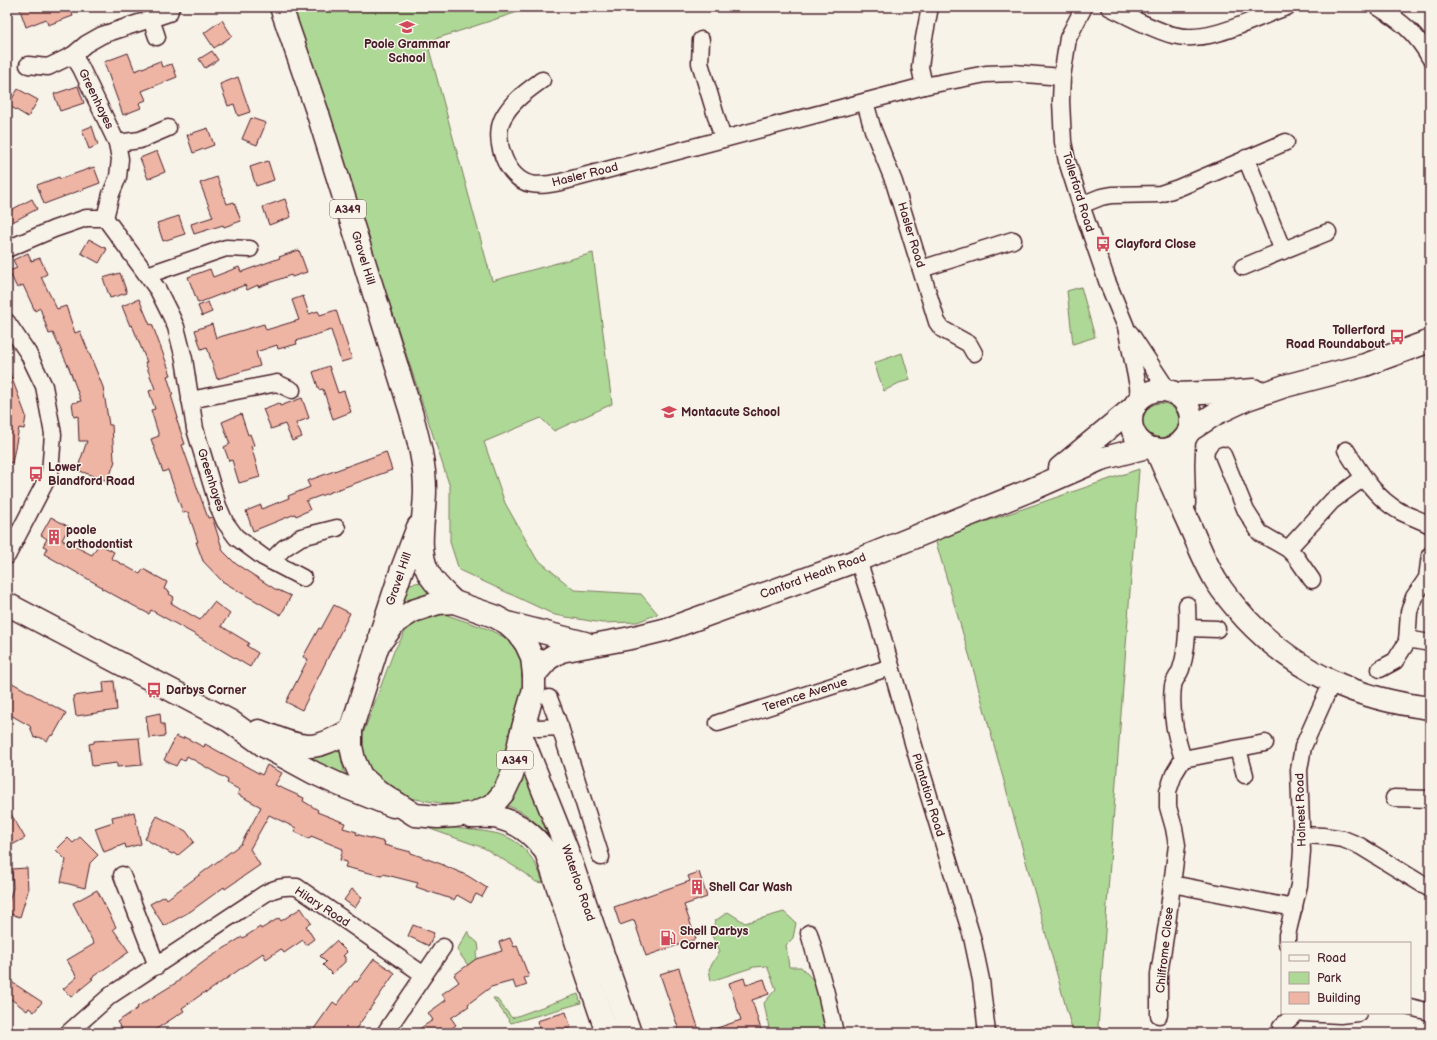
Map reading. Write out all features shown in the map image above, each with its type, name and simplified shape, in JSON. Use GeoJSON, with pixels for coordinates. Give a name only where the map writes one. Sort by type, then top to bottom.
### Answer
{"type":"FeatureCollection","features":[{"type":"Feature","properties":{"kind":"main road","name":"Gravel Hill"},"geometry":{"type":"LineString","coordinates":[[281,7],[318,114],[411,412],[421,453],[425,490],[423,514],[423,559],[428,573],[442,591],[454,602]]}},
{"type":"Feature","properties":{"kind":"main road"},"geometry":{"type":"LineString","coordinates":[[1285,386],[1229,392],[1172,393],[1161,390],[1146,395],[1137,403],[1132,415],[1132,424],[1137,437],[1152,448],[1164,450],[1172,448],[1179,444],[1187,435],[1215,414],[1234,405],[1285,386],[1365,365],[1430,341]]}},
{"type":"Feature","properties":{"kind":"main road"},"geometry":{"type":"LineString","coordinates":[[1172,393],[1183,400],[1188,406],[1191,423],[1187,435],[1182,491],[1185,514]]}},
{"type":"Feature","properties":{"kind":"main road","name":"Canford Heath Road"},"geometry":{"type":"LineString","coordinates":[[1028,491],[1070,461],[1137,403]]}},
{"type":"Feature","properties":{"kind":"main road"},"geometry":{"type":"LineString","coordinates":[[1152,448],[1185,514],[1200,552],[1217,582],[1236,608],[1260,634],[1307,669],[1332,682],[1360,693],[1393,702],[1430,708]]}},
{"type":"Feature","properties":{"kind":"main road","name":"Canford Heath Road"},"geometry":{"type":"LineString","coordinates":[[534,675],[548,659],[561,651],[592,644],[631,638],[668,629],[858,560],[1028,491],[1100,459],[1152,448]]}},
{"type":"Feature","properties":{"kind":"main road","name":"Gravel Hill"},"geometry":{"type":"LineString","coordinates":[[378,645],[401,572],[423,514]]}},
{"type":"Feature","properties":{"kind":"main road","name":"A349"},"geometry":{"type":"LineString","coordinates":[[454,602],[494,616],[507,623],[519,634],[532,657],[534,689],[512,775],[504,792],[493,805],[474,813],[454,816],[438,817],[415,815],[378,791],[361,776],[354,760],[351,746],[351,730],[378,645],[396,622],[413,611],[438,603],[454,602]]}},
{"type":"Feature","properties":{"kind":"main road"},"geometry":{"type":"LineString","coordinates":[[7,604],[230,721],[266,747],[314,773],[415,815]]}},
{"type":"Feature","properties":{"kind":"main road","name":"Canford Heath Road"},"geometry":{"type":"LineString","coordinates":[[507,623],[592,644]]}},
{"type":"Feature","properties":{"kind":"main road"},"geometry":{"type":"LineString","coordinates":[[230,721],[290,742],[311,746],[327,742],[351,730]]}},
{"type":"Feature","properties":{"kind":"main road","name":"Waterloo Road"},"geometry":{"type":"LineString","coordinates":[[523,730],[567,850],[630,1033]]}},
{"type":"Feature","properties":{"kind":"main road","name":"Waterloo Road"},"geometry":{"type":"LineString","coordinates":[[454,816],[498,817],[516,824],[532,834],[542,847],[550,862],[607,1033]]}},
{"type":"Feature","properties":{"kind":"street","name":"Greenhayes"},"geometry":{"type":"LineString","coordinates":[[28,65],[48,67],[73,55],[86,44],[102,35],[169,13],[172,7]]}},
{"type":"Feature","properties":{"kind":"street"},"geometry":{"type":"LineString","coordinates":[[924,86],[920,68],[930,7]]}},
{"type":"Feature","properties":{"kind":"street","name":"Tollerford Road"},"geometry":{"type":"LineString","coordinates":[[1084,7],[1068,38],[1062,77],[1061,101],[1063,142],[1067,161],[1081,205],[1107,281],[1126,327],[1138,386],[1137,403]]}},
{"type":"Feature","properties":{"kind":"street"},"geometry":{"type":"LineString","coordinates":[[1109,7],[1160,30],[1174,35],[1188,37],[1212,34],[1287,7]]}},
{"type":"Feature","properties":{"kind":"street"},"geometry":{"type":"LineString","coordinates":[[1378,7],[1414,33],[1430,58]]}},
{"type":"Feature","properties":{"kind":"street"},"geometry":{"type":"LineString","coordinates":[[151,19],[157,37]]}},
{"type":"Feature","properties":{"kind":"street"},"geometry":{"type":"LineString","coordinates":[[701,40],[700,63],[723,139]]}},
{"type":"Feature","properties":{"kind":"street","name":"Greenhayes"},"geometry":{"type":"LineString","coordinates":[[73,55],[81,68],[117,143],[120,159],[118,176],[111,194],[105,218],[158,290],[176,328],[184,359],[195,429],[218,506],[225,522],[236,538],[271,561],[303,578]]}},
{"type":"Feature","properties":{"kind":"street","name":"Hasler Road"},"geometry":{"type":"LineString","coordinates":[[542,80],[511,105],[502,120],[499,136],[506,165],[517,176],[529,184],[544,185],[561,182],[924,86],[986,74],[1013,73],[1062,77]]}},
{"type":"Feature","properties":{"kind":"street","name":"Hasler Road"},"geometry":{"type":"LineString","coordinates":[[865,102],[873,130],[894,182],[937,322],[942,329],[969,344],[974,353]]}},
{"type":"Feature","properties":{"kind":"street","name":"Greenhayes"},"geometry":{"type":"LineString","coordinates":[[117,143],[140,140],[168,128]]}},
{"type":"Feature","properties":{"kind":"street"},"geometry":{"type":"LineString","coordinates":[[1081,205],[1101,197],[1112,195],[1160,194],[1178,188],[1286,142]]}},
{"type":"Feature","properties":{"kind":"street"},"geometry":{"type":"LineString","coordinates":[[1246,158],[1284,251]]}},
{"type":"Feature","properties":{"kind":"street"},"geometry":{"type":"LineString","coordinates":[[7,249],[54,229],[86,218],[105,218]]}},
{"type":"Feature","properties":{"kind":"street"},"geometry":{"type":"LineString","coordinates":[[1243,267],[1328,232]]}},
{"type":"Feature","properties":{"kind":"street"},"geometry":{"type":"LineString","coordinates":[[921,269],[1013,240]]}},
{"type":"Feature","properties":{"kind":"street"},"geometry":{"type":"LineString","coordinates":[[147,275],[226,248],[250,249]]}},
{"type":"Feature","properties":{"kind":"street"},"geometry":{"type":"LineString","coordinates":[[7,322],[28,353],[44,386],[53,434],[50,473],[7,556]]}},
{"type":"Feature","properties":{"kind":"street","name":"Tollerford Road"},"geometry":{"type":"LineString","coordinates":[[1126,327],[1172,393]]}},
{"type":"Feature","properties":{"kind":"street"},"geometry":{"type":"LineString","coordinates":[[190,400],[277,384],[292,390]]}},
{"type":"Feature","properties":{"kind":"street"},"geometry":{"type":"LineString","coordinates":[[1346,450],[1363,478],[1383,500],[1400,512],[1430,525]]}},
{"type":"Feature","properties":{"kind":"street"},"geometry":{"type":"LineString","coordinates":[[1223,454],[1246,511],[1260,533],[1288,549],[1296,557],[1312,580]]}},
{"type":"Feature","properties":{"kind":"street"},"geometry":{"type":"LineString","coordinates":[[1288,549],[1332,501],[1363,478]]}},
{"type":"Feature","properties":{"kind":"street"},"geometry":{"type":"LineString","coordinates":[[271,561],[284,548],[301,537],[336,528]]}},
{"type":"Feature","properties":{"kind":"street"},"geometry":{"type":"LineString","coordinates":[[1380,669],[1395,661],[1407,642],[1409,612],[1414,597],[1427,578],[1430,555]]}},
{"type":"Feature","properties":{"kind":"street","name":"Plantation Road"},"geometry":{"type":"LineString","coordinates":[[858,560],[877,618],[918,760],[972,937],[981,980],[987,1033]]}},
{"type":"Feature","properties":{"kind":"street"},"geometry":{"type":"LineString","coordinates":[[1187,605],[1188,628],[1186,649],[1181,669],[1173,684],[1172,712],[1176,740],[1183,759],[1265,743]]}},
{"type":"Feature","properties":{"kind":"street"},"geometry":{"type":"LineString","coordinates":[[1188,628],[1217,630]]}},
{"type":"Feature","properties":{"kind":"street"},"geometry":{"type":"LineString","coordinates":[[1407,639],[1430,643]]}},
{"type":"Feature","properties":{"kind":"street","name":"Terence Avenue"},"geometry":{"type":"LineString","coordinates":[[718,723],[891,667]]}},
{"type":"Feature","properties":{"kind":"street","name":"Holnest Road"},"geometry":{"type":"LineString","coordinates":[[1287,942],[1287,935],[1299,885],[1302,834],[1299,770],[1303,748],[1332,682]]}},
{"type":"Feature","properties":{"kind":"street"},"geometry":{"type":"LineString","coordinates":[[549,698],[560,726],[601,857]]}},
{"type":"Feature","properties":{"kind":"street"},"geometry":{"type":"LineString","coordinates":[[523,730],[560,726]]}},
{"type":"Feature","properties":{"kind":"street"},"geometry":{"type":"LineString","coordinates":[[1238,749],[1245,775]]}},
{"type":"Feature","properties":{"kind":"street","name":"Chilfrome Close"},"geometry":{"type":"LineString","coordinates":[[1159,1015],[1159,974],[1177,845],[1168,807],[1168,790],[1174,774],[1183,759]]}},
{"type":"Feature","properties":{"kind":"street"},"geometry":{"type":"LineString","coordinates":[[1394,798],[1430,799]]}},
{"type":"Feature","properties":{"kind":"street"},"geometry":{"type":"LineString","coordinates":[[1302,834],[1343,839],[1360,846],[1430,888]]}},
{"type":"Feature","properties":{"kind":"street"},"geometry":{"type":"LineString","coordinates":[[122,875],[157,966]]}},
{"type":"Feature","properties":{"kind":"street"},"geometry":{"type":"LineString","coordinates":[[1172,884],[1294,908]]}},
{"type":"Feature","properties":{"kind":"street","name":"Hilary Road"},"geometry":{"type":"LineString","coordinates":[[68,1033],[111,995],[157,966],[266,892],[275,888],[286,886],[297,887],[424,976]]}},
{"type":"Feature","properties":{"kind":"street"},"geometry":{"type":"LineString","coordinates":[[809,933],[822,978],[835,1033]]}},
{"type":"Feature","properties":{"kind":"street"},"geometry":{"type":"LineString","coordinates":[[384,1033],[444,947]]}},
{"type":"Feature","properties":{"kind":"street"},"geometry":{"type":"LineString","coordinates":[[1411,1007],[1430,1012]]}},
{"type":"Feature","properties":{"kind":"street"},"geometry":{"type":"LineString","coordinates":[[1281,1026],[1295,1014]]}},
{"type":"Feature","properties":{"kind":"street"},"geometry":{"type":"LineString","coordinates":[[1322,1014],[1349,1014]]}},
{"type":"Feature","properties":{"kind":"green space"},"geometry":{"type":"Polygon","coordinates":[[[292,7],[533,7],[435,39],[437,47],[429,49],[492,281],[593,253],[612,404],[554,431],[541,418],[484,442],[505,503],[536,558],[574,590],[641,594],[658,614],[637,622],[602,623],[555,615],[459,570],[450,542],[450,487],[292,7]]]}},
{"type":"Feature","properties":{"kind":"green space"},"geometry":{"type":"Polygon","coordinates":[[[1081,287],[1095,337],[1073,344],[1067,291],[1081,287]]]}},
{"type":"Feature","properties":{"kind":"green space"},"geometry":{"type":"Polygon","coordinates":[[[902,353],[910,380],[899,383],[884,391],[874,363],[902,353]]]}},
{"type":"Feature","properties":{"kind":"green space"},"geometry":{"type":"Polygon","coordinates":[[[1165,403],[1174,408],[1178,414],[1178,428],[1174,434],[1165,439],[1157,439],[1148,434],[1144,428],[1143,417],[1148,408],[1154,404],[1165,403]]]}},
{"type":"Feature","properties":{"kind":"green space"},"geometry":{"type":"Polygon","coordinates":[[[1139,469],[1098,1027],[1106,1033],[1073,1033],[971,661],[935,539],[1139,469]]]}},
{"type":"Feature","properties":{"kind":"green space"},"geometry":{"type":"Polygon","coordinates":[[[423,582],[434,596],[398,608],[408,584],[423,582]]]}},
{"type":"Feature","properties":{"kind":"green space"},"geometry":{"type":"Polygon","coordinates":[[[444,614],[488,629],[504,637],[513,644],[520,655],[525,673],[523,692],[506,768],[488,798],[459,806],[409,798],[383,786],[364,762],[361,739],[394,651],[405,632],[415,622],[423,618],[444,614]]]}},
{"type":"Feature","properties":{"kind":"green space"},"geometry":{"type":"Polygon","coordinates":[[[339,747],[344,771],[351,783],[305,756],[339,747]]]}},
{"type":"Feature","properties":{"kind":"green space"},"geometry":{"type":"Polygon","coordinates":[[[525,770],[560,853],[532,819],[516,809],[505,805],[522,780],[525,770]]]}},
{"type":"Feature","properties":{"kind":"green space"},"geometry":{"type":"Polygon","coordinates":[[[382,812],[455,828],[484,831],[504,836],[520,845],[532,858],[543,883],[536,882],[525,873],[484,848],[382,812]]]}},
{"type":"Feature","properties":{"kind":"green space"},"geometry":{"type":"Polygon","coordinates":[[[728,912],[745,923],[784,912],[796,923],[793,938],[786,945],[789,967],[801,967],[815,982],[824,1016],[826,1033],[770,1033],[764,1003],[776,989],[767,966],[754,967],[711,981],[709,969],[720,951],[711,934],[715,921],[728,912]]]}},
{"type":"Feature","properties":{"kind":"green space"},"geometry":{"type":"Polygon","coordinates":[[[468,931],[471,937],[478,943],[479,950],[476,956],[479,962],[472,971],[457,950],[468,931]]]}},
{"type":"Feature","properties":{"kind":"green space"},"geometry":{"type":"Polygon","coordinates":[[[578,994],[581,1003],[511,1023],[493,998],[496,998],[512,1018],[578,994]]]}},
{"type":"Feature","properties":{"kind":"building"},"geometry":{"type":"Polygon","coordinates":[[[19,7],[70,7],[73,16],[48,25],[46,19],[26,27],[19,7]]]}},
{"type":"Feature","properties":{"kind":"building"},"geometry":{"type":"Polygon","coordinates":[[[222,20],[232,36],[214,48],[204,33],[222,20]]]}},
{"type":"Feature","properties":{"kind":"building"},"geometry":{"type":"Polygon","coordinates":[[[212,51],[218,60],[205,68],[199,59],[212,51]]]}},
{"type":"Feature","properties":{"kind":"building"},"geometry":{"type":"Polygon","coordinates":[[[128,53],[135,71],[160,61],[162,67],[172,64],[177,77],[142,91],[146,100],[139,103],[141,108],[123,115],[104,62],[128,53]]]}},
{"type":"Feature","properties":{"kind":"building"},"geometry":{"type":"Polygon","coordinates":[[[238,77],[250,112],[238,116],[234,104],[228,106],[220,84],[238,77]]]}},
{"type":"Feature","properties":{"kind":"building"},"geometry":{"type":"Polygon","coordinates":[[[78,86],[84,103],[60,111],[54,94],[78,86]]]}},
{"type":"Feature","properties":{"kind":"building"},"geometry":{"type":"Polygon","coordinates":[[[18,89],[38,100],[28,117],[8,105],[18,89]]]}},
{"type":"Feature","properties":{"kind":"building"},"geometry":{"type":"Polygon","coordinates":[[[251,118],[266,123],[257,145],[242,139],[251,118]]]}},
{"type":"Feature","properties":{"kind":"building"},"geometry":{"type":"Polygon","coordinates":[[[92,126],[98,145],[89,149],[82,130],[92,126]]]}},
{"type":"Feature","properties":{"kind":"building"},"geometry":{"type":"Polygon","coordinates":[[[208,128],[214,145],[193,153],[187,135],[208,128]]]}},
{"type":"Feature","properties":{"kind":"building"},"geometry":{"type":"Polygon","coordinates":[[[157,151],[165,172],[148,179],[140,158],[157,151]]]}},
{"type":"Feature","properties":{"kind":"building"},"geometry":{"type":"Polygon","coordinates":[[[268,161],[274,180],[256,186],[250,167],[268,161]]]}},
{"type":"Feature","properties":{"kind":"building"},"geometry":{"type":"Polygon","coordinates":[[[94,167],[100,183],[44,204],[37,185],[59,177],[60,179],[94,167]]]}},
{"type":"Feature","properties":{"kind":"building"},"geometry":{"type":"Polygon","coordinates":[[[217,177],[227,204],[234,202],[241,221],[224,227],[223,225],[194,234],[191,224],[213,217],[200,183],[217,177]]]}},
{"type":"Feature","properties":{"kind":"building"},"geometry":{"type":"Polygon","coordinates":[[[32,199],[37,209],[7,225],[7,212],[32,199]]]}},
{"type":"Feature","properties":{"kind":"building"},"geometry":{"type":"Polygon","coordinates":[[[285,199],[291,217],[269,225],[263,207],[285,199]]]}},
{"type":"Feature","properties":{"kind":"building"},"geometry":{"type":"Polygon","coordinates":[[[179,216],[185,234],[163,241],[157,223],[179,216]]]}},
{"type":"Feature","properties":{"kind":"building"},"geometry":{"type":"Polygon","coordinates":[[[89,239],[107,249],[99,263],[81,253],[89,239]]]}},
{"type":"Feature","properties":{"kind":"building"},"geometry":{"type":"Polygon","coordinates":[[[299,250],[307,272],[292,277],[291,275],[247,290],[245,285],[198,303],[188,277],[210,269],[213,277],[239,267],[241,272],[299,250]]]}},
{"type":"Feature","properties":{"kind":"building"},"geometry":{"type":"Polygon","coordinates":[[[28,253],[31,261],[40,258],[47,274],[41,277],[57,309],[66,306],[75,333],[80,331],[103,387],[109,425],[112,425],[115,461],[108,481],[77,470],[87,441],[79,441],[78,416],[74,417],[72,403],[81,401],[69,368],[53,333],[49,334],[40,308],[35,311],[23,285],[17,288],[9,271],[17,268],[13,260],[28,253]]]}},
{"type":"Feature","properties":{"kind":"building"},"geometry":{"type":"Polygon","coordinates":[[[120,273],[127,293],[110,298],[103,278],[120,273]]]}},
{"type":"Feature","properties":{"kind":"building"},"geometry":{"type":"Polygon","coordinates":[[[303,296],[309,314],[318,311],[320,315],[336,310],[352,359],[341,362],[331,330],[296,341],[297,344],[278,349],[277,345],[256,352],[260,366],[217,379],[207,347],[201,349],[195,330],[212,324],[216,338],[264,324],[266,330],[299,320],[292,300],[303,296]]]}},
{"type":"Feature","properties":{"kind":"building"},"geometry":{"type":"Polygon","coordinates":[[[139,299],[150,325],[152,324],[171,375],[167,376],[178,418],[176,418],[185,444],[182,445],[208,518],[212,517],[223,551],[236,564],[278,591],[291,596],[281,615],[222,581],[203,561],[188,512],[183,513],[168,470],[163,472],[151,439],[159,436],[151,410],[155,409],[149,391],[155,389],[145,362],[147,362],[132,325],[130,326],[122,306],[139,299]]]}},
{"type":"Feature","properties":{"kind":"building"},"geometry":{"type":"Polygon","coordinates":[[[208,302],[212,312],[202,316],[198,306],[208,302]]]}},
{"type":"Feature","properties":{"kind":"building"},"geometry":{"type":"Polygon","coordinates":[[[329,366],[338,393],[344,391],[351,412],[333,419],[323,389],[319,390],[313,372],[329,366]]]}},
{"type":"Feature","properties":{"kind":"building"},"geometry":{"type":"Polygon","coordinates":[[[7,368],[26,416],[24,429],[19,428],[12,463],[7,462],[7,368]]]}},
{"type":"Feature","properties":{"kind":"building"},"geometry":{"type":"Polygon","coordinates":[[[302,398],[309,418],[296,423],[302,437],[292,441],[285,424],[271,429],[263,409],[279,403],[280,406],[302,398]]]}},
{"type":"Feature","properties":{"kind":"building"},"geometry":{"type":"Polygon","coordinates":[[[241,414],[248,435],[250,434],[254,445],[251,446],[260,477],[239,483],[232,460],[229,461],[224,447],[230,444],[222,422],[241,414]]]}},
{"type":"Feature","properties":{"kind":"building"},"geometry":{"type":"Polygon","coordinates":[[[386,452],[392,470],[306,501],[310,510],[296,516],[295,514],[253,531],[246,511],[261,505],[262,509],[289,498],[288,496],[310,487],[307,481],[386,452]]]}},
{"type":"Feature","properties":{"kind":"building"},"geometry":{"type":"Polygon","coordinates":[[[51,517],[69,527],[62,540],[92,555],[99,544],[114,552],[111,558],[140,574],[143,569],[167,582],[164,589],[170,592],[169,594],[174,597],[171,603],[200,620],[214,602],[230,614],[221,626],[249,643],[247,646],[258,653],[250,667],[151,610],[149,614],[101,588],[102,587],[44,554],[47,548],[43,546],[47,539],[41,535],[51,517]]]}},
{"type":"Feature","properties":{"kind":"building"},"geometry":{"type":"Polygon","coordinates":[[[334,605],[350,613],[302,710],[286,702],[308,659],[303,657],[334,605]]]}},
{"type":"Feature","properties":{"kind":"building"},"geometry":{"type":"Polygon","coordinates":[[[7,680],[66,713],[53,736],[51,735],[47,741],[39,737],[34,738],[30,726],[7,713],[7,680]]]}},
{"type":"Feature","properties":{"kind":"building"},"geometry":{"type":"Polygon","coordinates":[[[114,681],[117,710],[76,716],[73,696],[104,692],[103,682],[114,681]]]}},
{"type":"Feature","properties":{"kind":"building"},"geometry":{"type":"Polygon","coordinates":[[[160,713],[161,724],[164,724],[165,736],[149,738],[146,716],[160,713]]]}},
{"type":"Feature","properties":{"kind":"building"},"geometry":{"type":"Polygon","coordinates":[[[176,736],[183,739],[184,737],[204,747],[205,744],[262,775],[267,765],[282,773],[275,785],[304,798],[303,801],[318,810],[317,812],[345,823],[343,828],[357,832],[356,834],[385,842],[384,845],[411,852],[441,864],[468,876],[487,888],[482,897],[476,894],[471,903],[457,895],[454,900],[416,887],[418,883],[383,874],[382,876],[345,867],[347,862],[340,860],[343,849],[311,836],[309,839],[294,831],[296,828],[269,815],[250,849],[260,865],[225,889],[224,887],[191,911],[164,926],[150,904],[165,896],[167,899],[241,844],[261,807],[237,794],[240,790],[227,783],[228,780],[187,756],[185,761],[180,759],[176,766],[164,760],[176,736]]]}},
{"type":"Feature","properties":{"kind":"building"},"geometry":{"type":"Polygon","coordinates":[[[139,738],[142,765],[117,767],[117,763],[92,766],[89,744],[94,743],[94,741],[139,738]]]}},
{"type":"Feature","properties":{"kind":"building"},"geometry":{"type":"Polygon","coordinates":[[[7,807],[25,838],[12,845],[7,835],[7,807]]]}},
{"type":"Feature","properties":{"kind":"building"},"geometry":{"type":"Polygon","coordinates":[[[134,812],[141,844],[126,848],[125,844],[104,852],[95,828],[113,822],[112,817],[134,812]]]}},
{"type":"Feature","properties":{"kind":"building"},"geometry":{"type":"Polygon","coordinates":[[[157,816],[186,831],[194,842],[177,856],[174,853],[172,854],[145,839],[157,816]]]}},
{"type":"Feature","properties":{"kind":"building"},"geometry":{"type":"Polygon","coordinates":[[[80,837],[98,855],[90,863],[85,888],[61,882],[66,860],[56,850],[68,838],[73,843],[80,837]]]}},
{"type":"Feature","properties":{"kind":"building"},"geometry":{"type":"Polygon","coordinates":[[[27,868],[28,891],[20,917],[7,913],[7,907],[13,888],[12,869],[27,868]]]}},
{"type":"Feature","properties":{"kind":"building"},"geometry":{"type":"Polygon","coordinates":[[[699,872],[707,897],[684,905],[696,939],[646,956],[634,920],[620,925],[614,907],[690,881],[688,876],[699,872]]]}},
{"type":"Feature","properties":{"kind":"building"},"geometry":{"type":"Polygon","coordinates":[[[352,889],[362,897],[355,908],[344,900],[352,889]]]}},
{"type":"Feature","properties":{"kind":"building"},"geometry":{"type":"Polygon","coordinates":[[[97,890],[116,927],[113,929],[129,952],[91,978],[93,979],[71,997],[63,989],[77,977],[67,960],[94,944],[73,903],[97,890]]]}},
{"type":"Feature","properties":{"kind":"building"},"geometry":{"type":"Polygon","coordinates":[[[301,908],[311,923],[306,926],[314,939],[306,945],[303,940],[284,953],[281,949],[266,959],[263,953],[182,1008],[184,1011],[150,1033],[125,1033],[117,1022],[242,937],[243,938],[260,927],[261,929],[279,918],[281,921],[301,908]]]}},
{"type":"Feature","properties":{"kind":"building"},"geometry":{"type":"Polygon","coordinates":[[[413,925],[434,933],[429,946],[408,936],[413,925]]]}},
{"type":"Feature","properties":{"kind":"building"},"geometry":{"type":"Polygon","coordinates":[[[510,938],[514,947],[517,946],[529,977],[524,978],[527,985],[516,989],[513,981],[491,987],[468,1004],[469,1006],[451,1018],[456,1025],[445,1033],[413,1033],[433,1020],[428,1013],[446,1000],[442,994],[459,982],[454,975],[476,959],[502,951],[499,942],[510,938]]]}},
{"type":"Feature","properties":{"kind":"building"},"geometry":{"type":"Polygon","coordinates":[[[336,941],[347,952],[343,956],[345,957],[345,962],[332,974],[323,965],[326,962],[320,956],[336,941]]]}},
{"type":"Feature","properties":{"kind":"building"},"geometry":{"type":"Polygon","coordinates":[[[374,959],[395,973],[353,1033],[311,1033],[333,1002],[337,1005],[374,959]]]}},
{"type":"Feature","properties":{"kind":"building"},"geometry":{"type":"Polygon","coordinates":[[[679,968],[700,1033],[680,1033],[660,974],[679,968]]]}},
{"type":"Feature","properties":{"kind":"building"},"geometry":{"type":"Polygon","coordinates":[[[744,978],[746,985],[764,979],[769,994],[752,1000],[762,1033],[708,1033],[708,1031],[741,1020],[729,983],[744,978]]]}},
{"type":"Feature","properties":{"kind":"building"},"geometry":{"type":"Polygon","coordinates":[[[7,979],[42,1002],[34,1012],[29,1008],[27,1011],[7,996],[7,979]]]}},
{"type":"Feature","properties":{"kind":"building"},"geometry":{"type":"Polygon","coordinates":[[[566,1012],[571,1028],[554,1033],[544,1033],[543,1030],[540,1031],[537,1021],[566,1012]]]}},
{"type":"Feature","properties":{"kind":"place","name":"Poole Grammar School"},"geometry":{"type":"Point","coordinates":[407,27]}},
{"type":"Feature","properties":{"kind":"place","name":"Clayford Close"},"geometry":{"type":"Point","coordinates":[1103,244]}},
{"type":"Feature","properties":{"kind":"place","name":"Tollerford Road Roundabout"},"geometry":{"type":"Point","coordinates":[1397,337]}},
{"type":"Feature","properties":{"kind":"place","name":"Montacute School"},"geometry":{"type":"Point","coordinates":[669,412]}},
{"type":"Feature","properties":{"kind":"place","name":"Lower Blandford Road"},"geometry":{"type":"Point","coordinates":[36,474]}},
{"type":"Feature","properties":{"kind":"place","name":"poole orthodontist"},"geometry":{"type":"Point","coordinates":[54,537]}},
{"type":"Feature","properties":{"kind":"place","name":"Darbys Corner"},"geometry":{"type":"Point","coordinates":[154,690]}},
{"type":"Feature","properties":{"kind":"place","name":"Shell Car Wash"},"geometry":{"type":"Point","coordinates":[697,887]}},
{"type":"Feature","properties":{"kind":"place","name":"Shell Darbys Corner"},"geometry":{"type":"Point","coordinates":[668,938]}}]}
